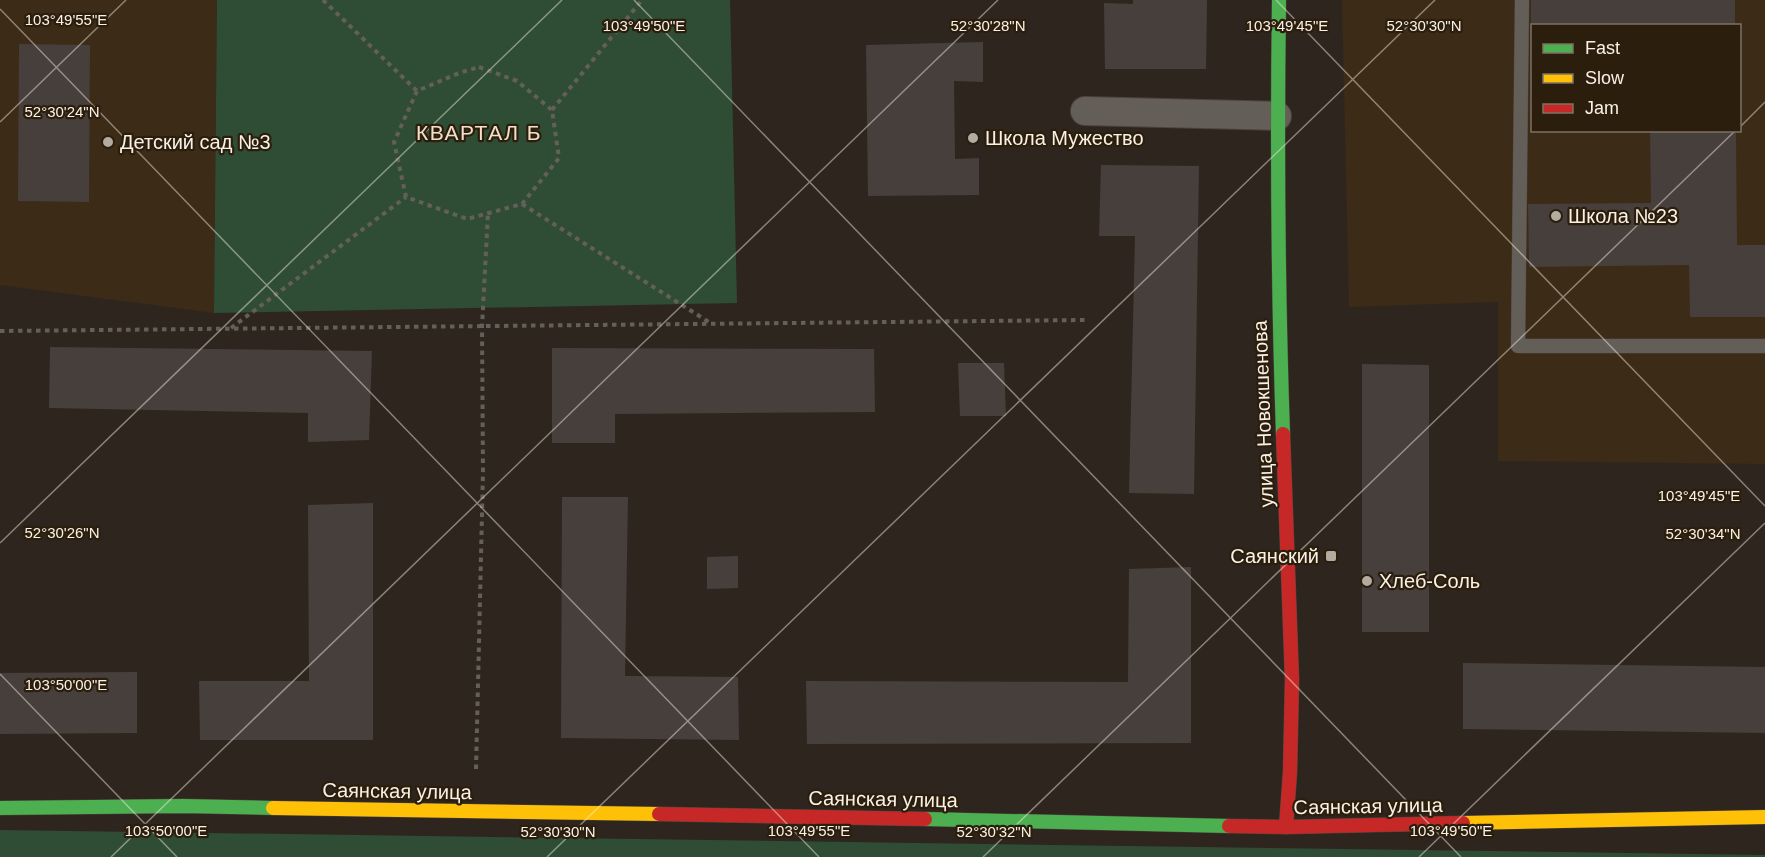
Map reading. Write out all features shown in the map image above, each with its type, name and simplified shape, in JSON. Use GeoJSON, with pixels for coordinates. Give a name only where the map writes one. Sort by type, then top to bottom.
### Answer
{"type":"FeatureCollection","features":[{"type":"Feature","properties":{"kind":"street","name":"улица Новокшенова"},"geometry":{"type":"LineString","coordinates":[[1279,0],[1277,116],[1280,356],[1292,680],[1286,827]]}},
{"type":"Feature","properties":{"kind":"street"},"geometry":{"type":"LineString","coordinates":[[1085,111],[1277,116]]}},
{"type":"Feature","properties":{"kind":"street","name":"Саянская улица"},"geometry":{"type":"LineString","coordinates":[[0,808],[183,806],[1286,827],[1765,817]]}},
{"type":"Feature","properties":{"kind":"lane"},"geometry":{"type":"LineString","coordinates":[[1522,0],[1518,346],[1765,346]]}},
{"type":"Feature","properties":{"kind":"path"},"geometry":{"type":"LineString","coordinates":[[323,0],[417,91]]}},
{"type":"Feature","properties":{"kind":"path"},"geometry":{"type":"LineString","coordinates":[[552,110],[642,0]]}},
{"type":"Feature","properties":{"kind":"path"},"geometry":{"type":"LineString","coordinates":[[479,67],[517,81],[552,110],[559,158],[522,204],[467,219],[406,197],[394,142],[417,91],[479,67]]}},
{"type":"Feature","properties":{"kind":"path"},"geometry":{"type":"LineString","coordinates":[[230,329],[406,197]]}},
{"type":"Feature","properties":{"kind":"path"},"geometry":{"type":"LineString","coordinates":[[522,204],[712,324]]}},
{"type":"Feature","properties":{"kind":"path"},"geometry":{"type":"LineString","coordinates":[[476,769],[483,472],[482,327],[488,213]]}},
{"type":"Feature","properties":{"kind":"path"},"geometry":{"type":"LineString","coordinates":[[0,331],[1084,320]]}},
{"type":"Feature","properties":{"kind":"shaded area","name":"Детский сад №3"},"geometry":{"type":"Polygon","coordinates":[[[0,0],[217,0],[214,313],[0,285],[0,0]]]}},
{"type":"Feature","properties":{"kind":"shaded area","name":"Школа №23"},"geometry":{"type":"Polygon","coordinates":[[[1342,0],[1765,0],[1765,464],[1498,461],[1498,302],[1349,307],[1342,0]]]}},
{"type":"Feature","properties":{"kind":"green space"},"geometry":{"type":"Polygon","coordinates":[[[217,0],[730,0],[737,303],[214,313],[217,0]]]}},
{"type":"Feature","properties":{"kind":"green space"},"geometry":{"type":"Polygon","coordinates":[[[0,830],[1765,855],[1765,857],[0,857],[0,830]]]}},
{"type":"Feature","properties":{"kind":"building"},"geometry":{"type":"Polygon","coordinates":[[[1133,0],[1207,0],[1206,69],[1105,69],[1104,3],[1133,4],[1133,0]]]}},
{"type":"Feature","properties":{"kind":"building"},"geometry":{"type":"Polygon","coordinates":[[[1531,0],[1735,0],[1735,24],[1531,24],[1531,0]]]}},
{"type":"Feature","properties":{"kind":"building"},"geometry":{"type":"Polygon","coordinates":[[[983,42],[983,82],[954,81],[955,159],[979,158],[979,195],[868,196],[866,45],[983,42]]]}},
{"type":"Feature","properties":{"kind":"building"},"geometry":{"type":"Polygon","coordinates":[[[19,44],[90,45],[89,202],[18,201],[19,44]]]}},
{"type":"Feature","properties":{"kind":"building"},"geometry":{"type":"Polygon","coordinates":[[[1650,132],[1736,132],[1737,245],[1765,245],[1765,317],[1690,317],[1689,265],[1529,267],[1528,204],[1651,203],[1650,132]]]}},
{"type":"Feature","properties":{"kind":"building"},"geometry":{"type":"Polygon","coordinates":[[[1101,165],[1199,166],[1194,494],[1129,493],[1135,236],[1099,236],[1101,165]]]}},
{"type":"Feature","properties":{"kind":"building"},"geometry":{"type":"Polygon","coordinates":[[[50,347],[372,351],[369,440],[308,442],[308,413],[49,408],[50,347]]]}},
{"type":"Feature","properties":{"kind":"building"},"geometry":{"type":"Polygon","coordinates":[[[552,348],[874,349],[875,412],[615,414],[615,443],[552,443],[552,348]]]}},
{"type":"Feature","properties":{"kind":"building"},"geometry":{"type":"Polygon","coordinates":[[[958,363],[1004,363],[1006,416],[960,416],[958,363]]]}},
{"type":"Feature","properties":{"kind":"building"},"geometry":{"type":"Polygon","coordinates":[[[1362,364],[1429,365],[1429,632],[1362,632],[1362,364]]]}},
{"type":"Feature","properties":{"kind":"building"},"geometry":{"type":"Polygon","coordinates":[[[562,497],[628,497],[625,676],[738,677],[739,740],[561,738],[562,497]]]}},
{"type":"Feature","properties":{"kind":"building"},"geometry":{"type":"Polygon","coordinates":[[[373,503],[373,740],[200,740],[199,681],[309,681],[308,505],[373,503]]]}},
{"type":"Feature","properties":{"kind":"building"},"geometry":{"type":"Polygon","coordinates":[[[738,556],[738,588],[707,589],[707,557],[738,556]]]}},
{"type":"Feature","properties":{"kind":"building"},"geometry":{"type":"Polygon","coordinates":[[[1191,567],[1191,743],[807,744],[806,681],[1128,682],[1129,569],[1191,567]]]}},
{"type":"Feature","properties":{"kind":"building"},"geometry":{"type":"Polygon","coordinates":[[[1463,663],[1765,667],[1765,733],[1463,729],[1463,663]]]}},
{"type":"Feature","properties":{"kind":"building"},"geometry":{"type":"Polygon","coordinates":[[[137,672],[137,733],[0,734],[0,673],[137,672]]]}},
{"type":"Feature","properties":{"kind":"traffic: fast"},"geometry":{"type":"LineString","coordinates":[[1279,0],[1278,217],[1283,434]]}},
{"type":"Feature","properties":{"kind":"traffic: fast"},"geometry":{"type":"LineString","coordinates":[[0,808],[183,806],[273,808]]}},
{"type":"Feature","properties":{"kind":"traffic: fast"},"geometry":{"type":"LineString","coordinates":[[925,819],[1229,826]]}},
{"type":"Feature","properties":{"kind":"traffic: slow"},"geometry":{"type":"LineString","coordinates":[[273,808],[659,814]]}},
{"type":"Feature","properties":{"kind":"traffic: slow"},"geometry":{"type":"LineString","coordinates":[[1463,823],[1765,817]]}},
{"type":"Feature","properties":{"kind":"traffic: jam"},"geometry":{"type":"LineString","coordinates":[[1283,434],[1292,680],[1286,827]]}},
{"type":"Feature","properties":{"kind":"traffic: jam"},"geometry":{"type":"LineString","coordinates":[[659,814],[925,819]]}},
{"type":"Feature","properties":{"kind":"traffic: jam"},"geometry":{"type":"LineString","coordinates":[[1229,826],[1463,823]]}},
{"type":"Feature","properties":{"kind":"place","name":"Школа Мужество"},"geometry":{"type":"Point","coordinates":[973,138]}},
{"type":"Feature","properties":{"kind":"place","name":"Детский сад №3"},"geometry":{"type":"Point","coordinates":[108,142]}},
{"type":"Feature","properties":{"kind":"place","name":"Школа №23"},"geometry":{"type":"Point","coordinates":[1556,216]}},
{"type":"Feature","properties":{"kind":"place","name":"Саянский"},"geometry":{"type":"Point","coordinates":[1331,556]}},
{"type":"Feature","properties":{"kind":"place","name":"Хлеб-Соль"},"geometry":{"type":"Point","coordinates":[1367,581]}},
{"type":"Feature","properties":{"kind":"district","name":"КВАРТАЛ Б"},"geometry":{"type":"Point","coordinates":[479,132]}}]}
